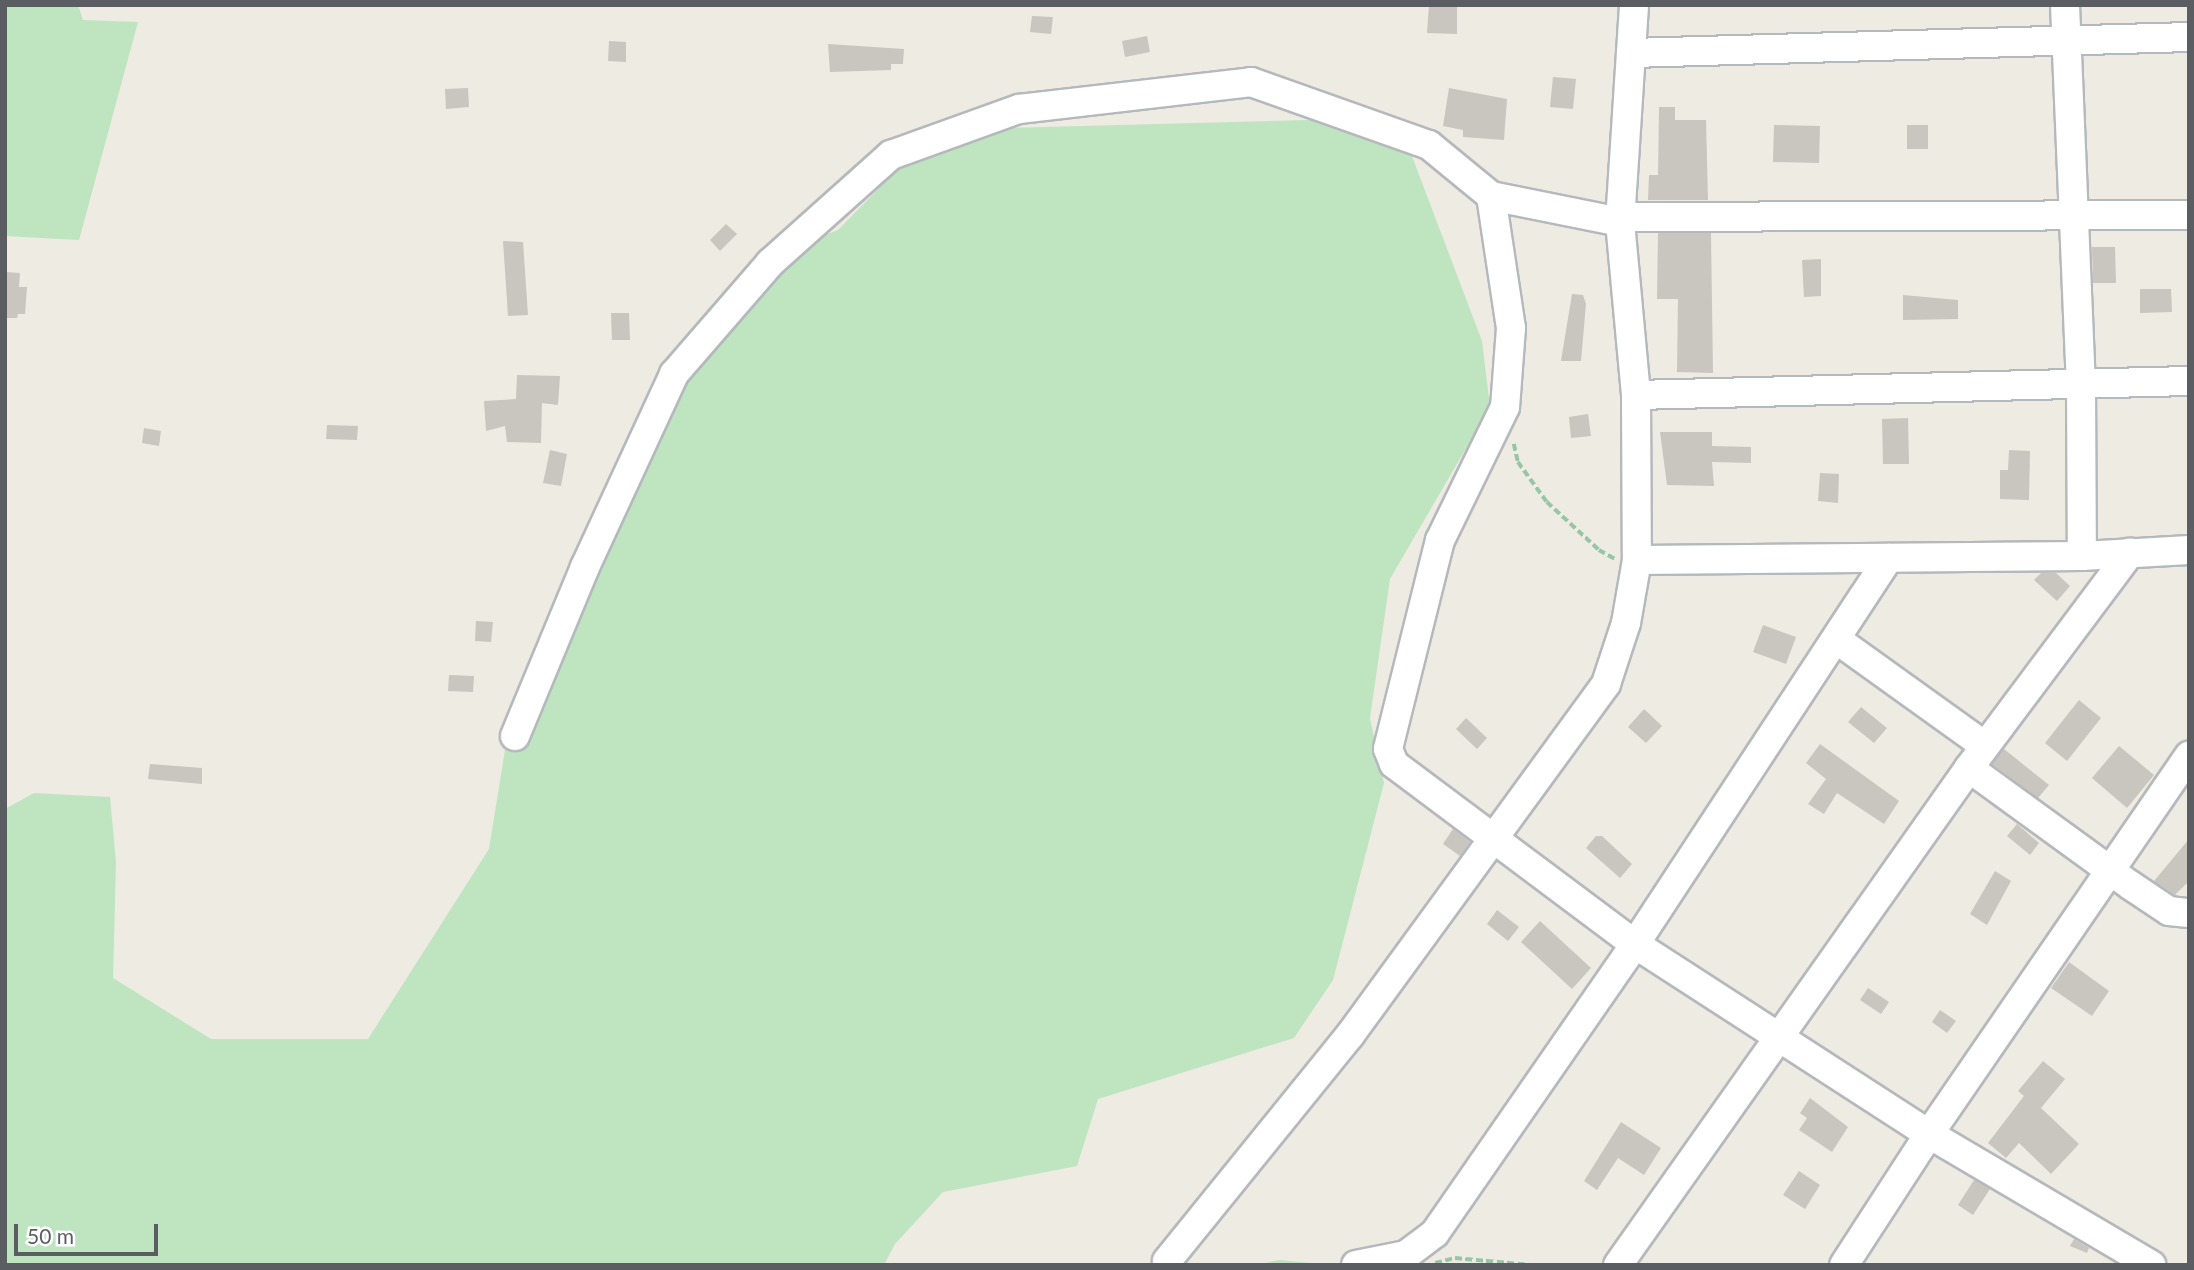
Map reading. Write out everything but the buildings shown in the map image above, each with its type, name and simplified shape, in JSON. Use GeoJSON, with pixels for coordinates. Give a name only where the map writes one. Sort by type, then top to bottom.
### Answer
{"type":"FeatureCollection","features":[{"type":"Feature","properties":{"kind":"street"},"geometry":{"type":"LineString","coordinates":[[1167,1261],[1350,1035],[1606,684],[1626,623],[1637,560],[1636,395],[1619,220],[1634,5]]}},
{"type":"Feature","properties":{"kind":"street"},"geometry":{"type":"LineString","coordinates":[[2065,5],[2081,384],[2082,556]]}},
{"type":"Feature","properties":{"kind":"street"},"geometry":{"type":"LineString","coordinates":[[1631,53],[2189,37]]}},
{"type":"Feature","properties":{"kind":"street"},"geometry":{"type":"LineString","coordinates":[[515,736],[584,566],[674,374],[770,263],[891,155],[1019,109],[1251,82],[1429,145],[1491,195],[1619,220],[2189,215]]}},
{"type":"Feature","properties":{"kind":"street"},"geometry":{"type":"LineString","coordinates":[[1491,195],[1511,328],[1505,407],[1440,540],[1388,749],[1394,764],[1494,841],[1636,944],[1929,1134],[2151,1265]]}},
{"type":"Feature","properties":{"kind":"street"},"geometry":{"type":"LineString","coordinates":[[1636,395],[2189,381]]}},
{"type":"Feature","properties":{"kind":"street"},"geometry":{"type":"LineString","coordinates":[[1637,560],[2082,556],[2189,550]]}},
{"type":"Feature","properties":{"kind":"street"},"geometry":{"type":"LineString","coordinates":[[1618,1265],[1777,1036],[1977,757],[2130,553]]}},
{"type":"Feature","properties":{"kind":"street"},"geometry":{"type":"LineString","coordinates":[[1356,1265],[1406,1255],[1435,1233],[1636,944],[1889,558]]}},
{"type":"Feature","properties":{"kind":"street"},"geometry":{"type":"LineString","coordinates":[[1836,639],[2109,868],[2169,911],[2189,913]]}},
{"type":"Feature","properties":{"kind":"street"},"geometry":{"type":"LineString","coordinates":[[1844,1265],[2109,868],[2189,756]]}},
{"type":"Feature","properties":{"kind":"path"},"geometry":{"type":"LineString","coordinates":[[1505,407],[1518,462],[1547,502],[1599,550],[1616,559],[1637,560]]}},
{"type":"Feature","properties":{"kind":"path"},"geometry":{"type":"LineString","coordinates":[[1429,1265],[1455,1258],[1530,1265]]}},
{"type":"Feature","properties":{"kind":"green space"},"geometry":{"type":"Polygon","coordinates":[[[5,5],[78,5],[83,20],[138,22],[79,240],[5,236],[5,5]]]}},
{"type":"Feature","properties":{"kind":"green space"},"geometry":{"type":"Polygon","coordinates":[[[1343,119],[1407,143],[1482,341],[1490,407],[1390,579],[1370,718],[1384,783],[1333,980],[1294,1038],[1098,1099],[1077,1166],[943,1192],[895,1244],[884,1265],[5,1265],[5,809],[34,793],[110,797],[116,862],[113,978],[211,1039],[368,1039],[489,849],[506,744],[648,406],[789,249],[838,230],[936,130],[1343,119]]]}},
{"type":"Feature","properties":{"kind":"green space"},"geometry":{"type":"Polygon","coordinates":[[[1279,1260],[1332,1265],[1257,1265],[1279,1260]]]}}]}
